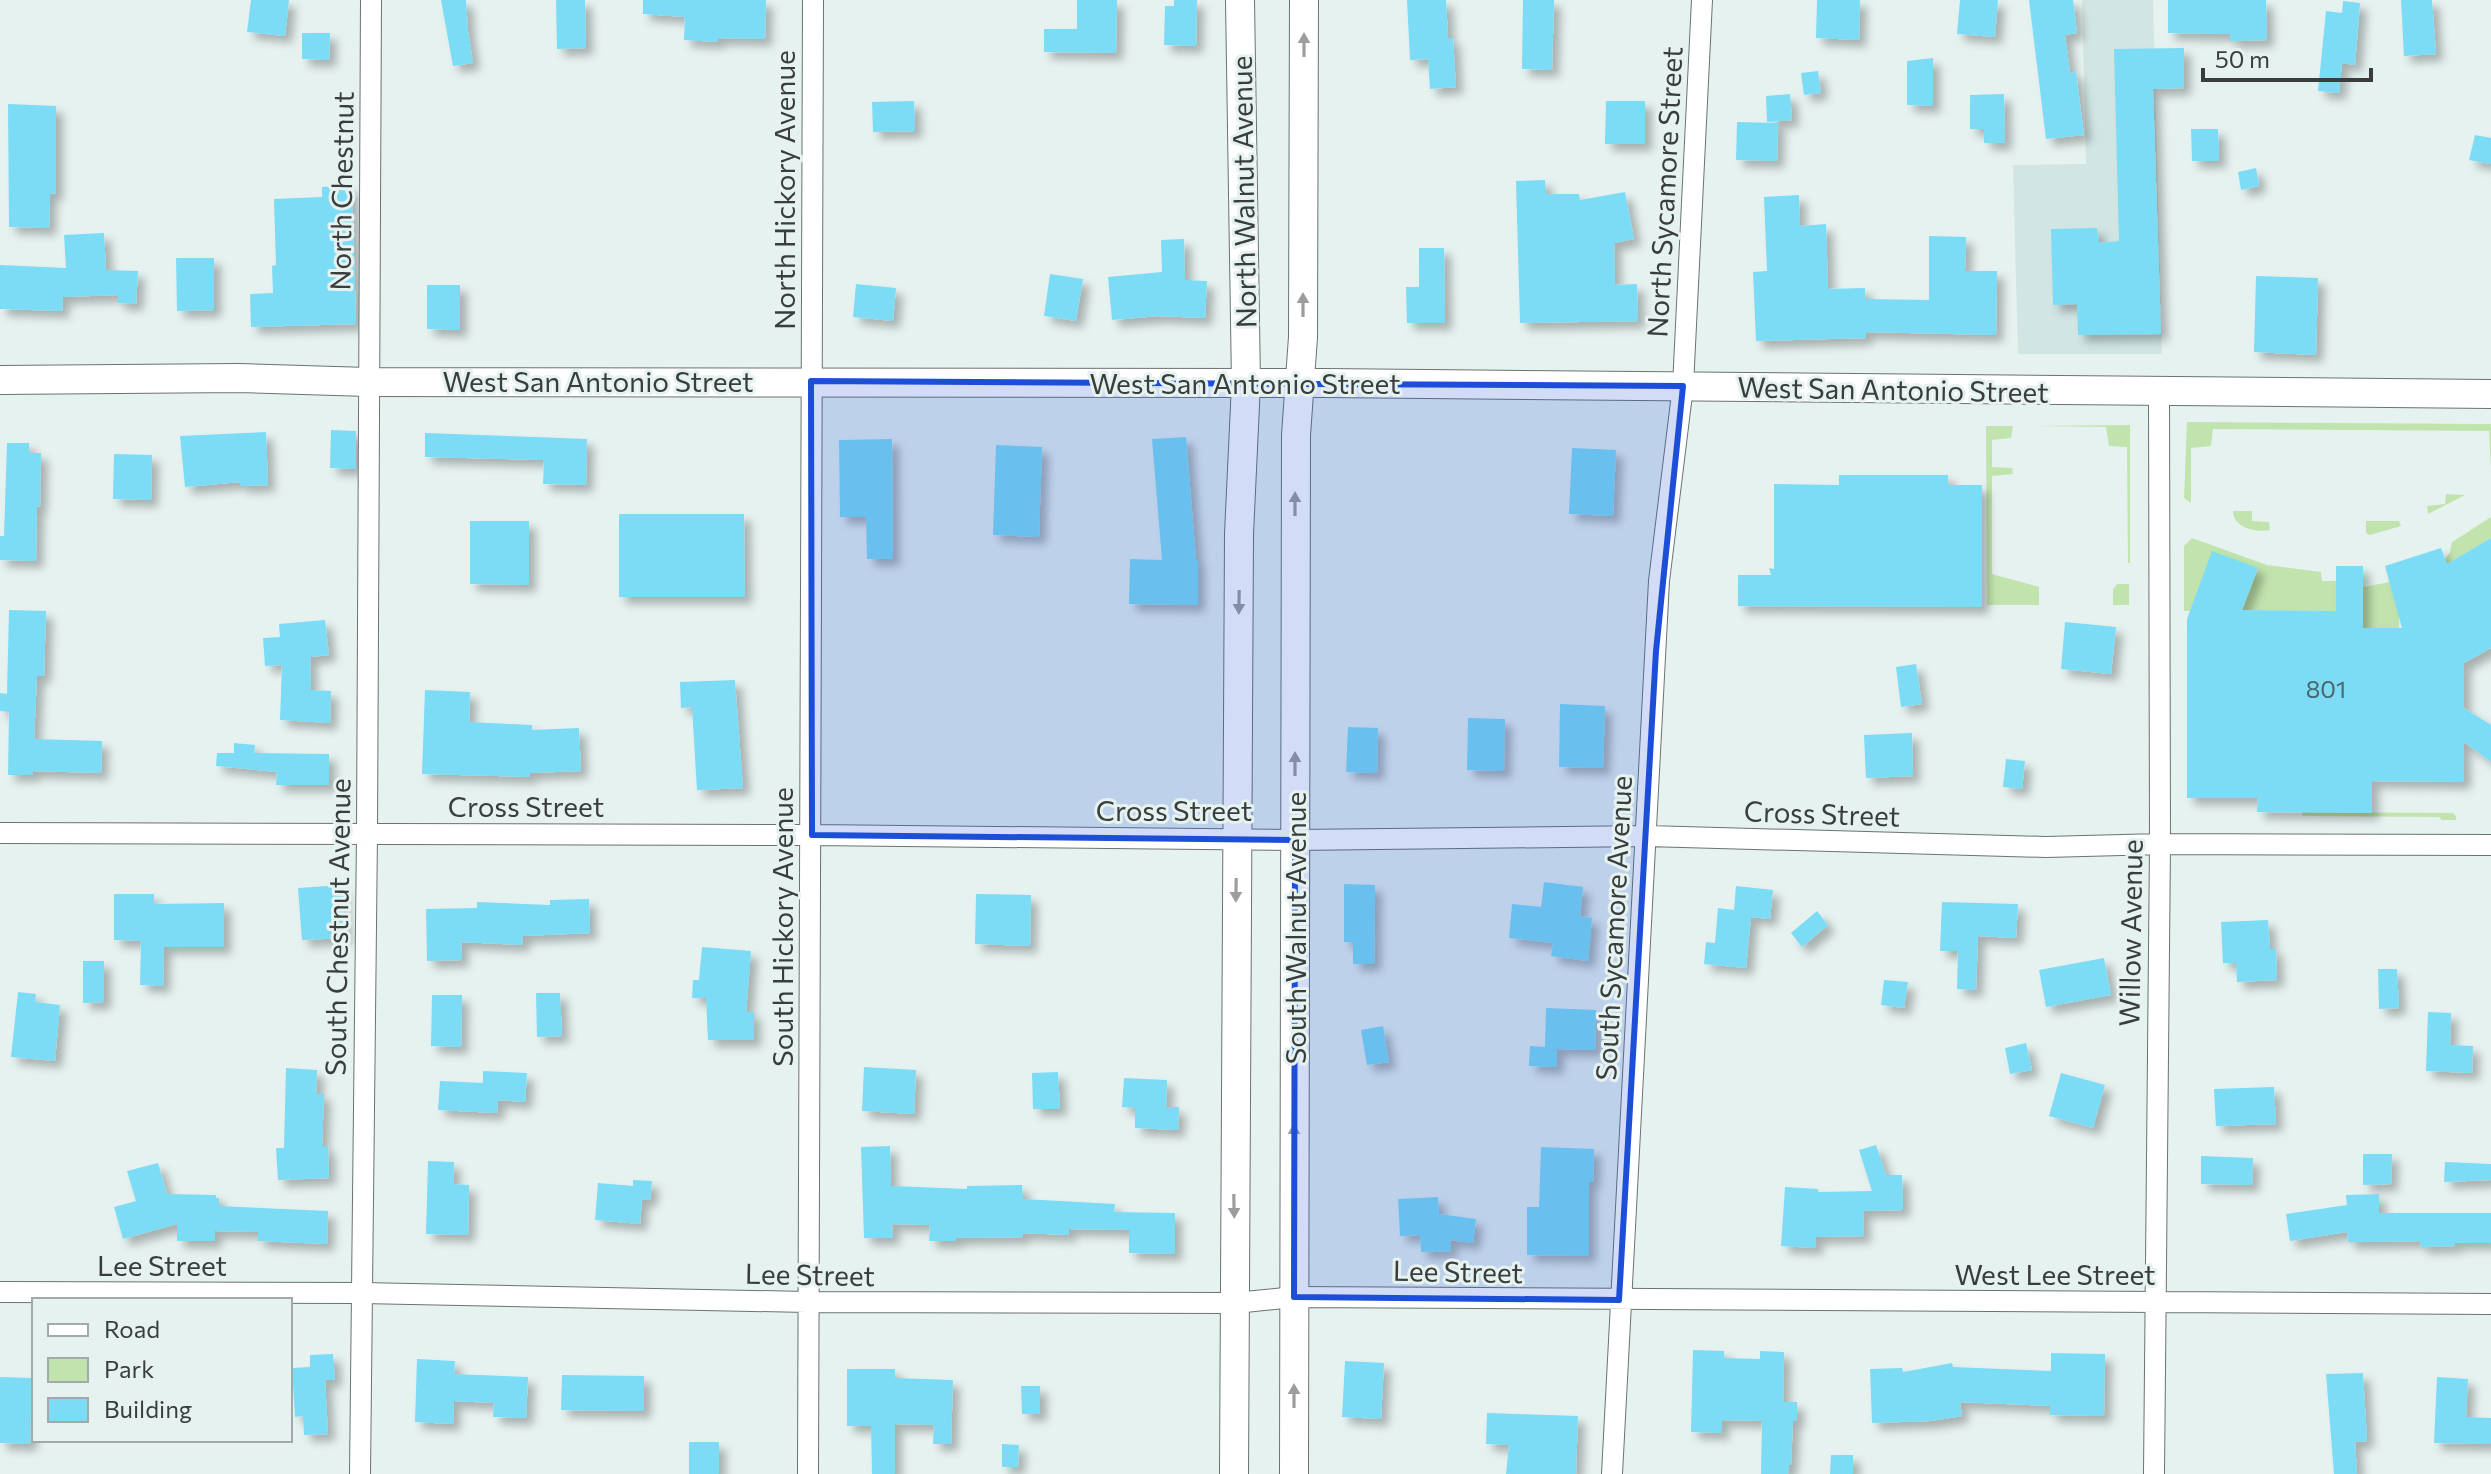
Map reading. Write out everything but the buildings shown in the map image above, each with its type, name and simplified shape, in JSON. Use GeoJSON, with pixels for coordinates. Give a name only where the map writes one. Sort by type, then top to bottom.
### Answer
{"type":"FeatureCollection","features":[{"type":"Feature","properties":{"kind":"main road","name":"North Walnut Avenue"},"geometry":{"type":"LineString","coordinates":[[1240,0],[1246,384]]}},
{"type":"Feature","properties":{"kind":"main road","name":"North Walnut Avenue"},"geometry":{"type":"LineString","coordinates":[[1301,383],[1304,0]]}},
{"type":"Feature","properties":{"kind":"main road","name":"West San Antonio Street"},"geometry":{"type":"LineString","coordinates":[[0,380],[238,378],[368,382],[1301,383],[2491,394]]}},
{"type":"Feature","properties":{"kind":"main road","name":"South Walnut Avenue"},"geometry":{"type":"LineString","coordinates":[[1294,1474],[1296,435],[1301,383]]}},
{"type":"Feature","properties":{"kind":"main road","name":"South Walnut Avenue"},"geometry":{"type":"LineString","coordinates":[[1234,1474],[1233,1190],[1239,534],[1246,384]]}},
{"type":"Feature","properties":{"kind":"street","name":"North Chestnut"},"geometry":{"type":"LineString","coordinates":[[368,382],[371,0]]}},
{"type":"Feature","properties":{"kind":"street","name":"North Hickory Avenue"},"geometry":{"type":"LineString","coordinates":[[811,381],[813,0]]}},
{"type":"Feature","properties":{"kind":"street","name":"North Sycamore Street"},"geometry":{"type":"LineString","coordinates":[[1683,386],[1702,0]]}},
{"type":"Feature","properties":{"kind":"street","name":"South Hickory Avenue"},"geometry":{"type":"LineString","coordinates":[[808,1474],[811,381]]}},
{"type":"Feature","properties":{"kind":"street","name":"South Chestnut Avenue"},"geometry":{"type":"LineString","coordinates":[[360,1474],[368,382]]}},
{"type":"Feature","properties":{"kind":"street","name":"South Sycamore Avenue"},"geometry":{"type":"LineString","coordinates":[[1612,1474],[1659,581],[1683,386]]}},
{"type":"Feature","properties":{"kind":"street","name":"Willow Avenue"},"geometry":{"type":"LineString","coordinates":[[2154,1474],[2160,844],[2159,392]]}},
{"type":"Feature","properties":{"kind":"street","name":"Cross Street"},"geometry":{"type":"LineString","coordinates":[[0,833],[1295,840],[1647,836],[2046,847],[2160,844],[2491,845]]}},
{"type":"Feature","properties":{"kind":"street","name":"Lee Street"},"geometry":{"type":"LineString","coordinates":[[0,1292],[361,1293],[807,1302],[1235,1303],[1294,1297],[1619,1300]]}},
{"type":"Feature","properties":{"kind":"street","name":"West Lee Street"},"geometry":{"type":"LineString","coordinates":[[1619,1300],[2491,1304]]}},
{"type":"Feature","properties":{"kind":"highlighted area"},"geometry":{"type":"Polygon","coordinates":[[[811,381],[1683,386],[1656,651],[1619,1300],[1294,1297],[1295,840],[812,835],[811,381]]]}},
{"type":"Feature","properties":{"kind":"shaded area"},"geometry":{"type":"Polygon","coordinates":[[[2082,0],[2153,0],[2162,354],[2018,354],[2013,165],[2086,164],[2082,0]]]}},
{"type":"Feature","properties":{"kind":"green space"},"geometry":{"type":"Polygon","coordinates":[[[2187,422],[2491,424],[2491,468],[2489,431],[2213,429],[2211,446],[2191,448],[2191,503],[2184,498],[2187,422]]]}},
{"type":"Feature","properties":{"kind":"green space"},"geometry":{"type":"Polygon","coordinates":[[[2130,425],[2128,563],[2127,447],[2109,446],[2106,427],[2034,426],[2130,425]]]}},
{"type":"Feature","properties":{"kind":"green space"},"geometry":{"type":"Polygon","coordinates":[[[1986,426],[2013,426],[2011,438],[1992,440],[1992,467],[2012,468],[2013,474],[1992,476],[1992,574],[2039,587],[2039,605],[1987,605],[1986,426]]]}},
{"type":"Feature","properties":{"kind":"green space"},"geometry":{"type":"Polygon","coordinates":[[[2446,494],[2465,495],[2428,514],[2427,506],[2445,504],[2446,494]]]}},
{"type":"Feature","properties":{"kind":"green space"},"geometry":{"type":"Polygon","coordinates":[[[2233,511],[2252,511],[2252,521],[2269,522],[2270,530],[2253,530],[2241,525],[2233,511]]]}},
{"type":"Feature","properties":{"kind":"green space"},"geometry":{"type":"Polygon","coordinates":[[[2491,517],[2491,538],[2436,571],[2450,552],[2452,542],[2491,517]]]}},
{"type":"Feature","properties":{"kind":"green space"},"geometry":{"type":"Polygon","coordinates":[[[2366,521],[2399,521],[2401,526],[2370,535],[2366,533],[2366,521]]]}},
{"type":"Feature","properties":{"kind":"green space"},"geometry":{"type":"Polygon","coordinates":[[[2192,538],[2267,565],[2321,572],[2322,581],[2336,581],[2336,611],[2242,610],[2258,568],[2197,611],[2184,611],[2184,546],[2192,538]]]}},
{"type":"Feature","properties":{"kind":"green space"},"geometry":{"type":"Polygon","coordinates":[[[2390,582],[2399,604],[2399,628],[2363,628],[2363,587],[2390,582]]]}},
{"type":"Feature","properties":{"kind":"green space"},"geometry":{"type":"Polygon","coordinates":[[[2117,584],[2129,584],[2129,605],[2113,605],[2113,589],[2117,584]]]}},
{"type":"Feature","properties":{"kind":"green space"},"geometry":{"type":"Polygon","coordinates":[[[2302,812],[2453,813],[2456,820],[2441,820],[2440,817],[2302,816],[2302,812]]]}}]}
